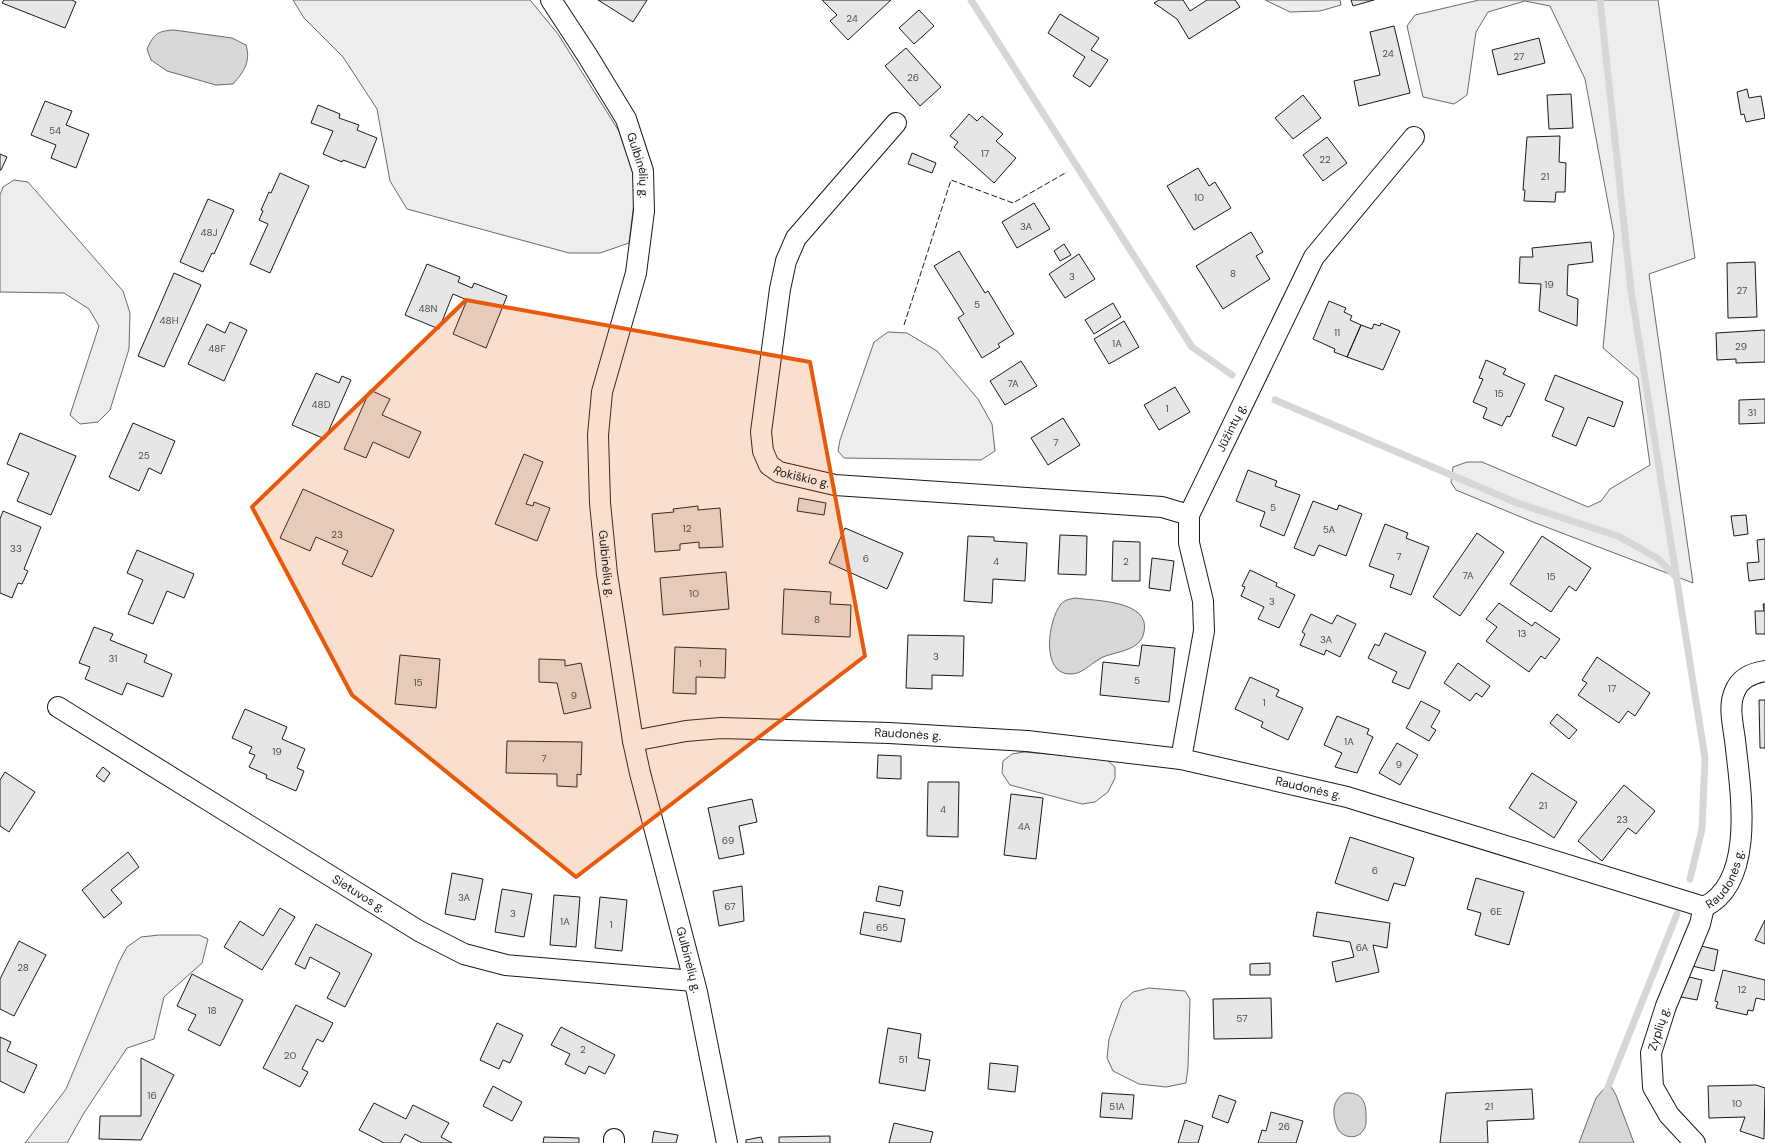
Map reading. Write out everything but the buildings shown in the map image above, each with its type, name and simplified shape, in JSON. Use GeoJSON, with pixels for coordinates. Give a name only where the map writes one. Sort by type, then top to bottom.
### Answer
{"type":"FeatureCollection","features":[{"type":"Feature","properties":{"kind":"street","name":"Gulbinėlių g."},"geometry":{"type":"LineString","coordinates":[[551,0],[626,119],[643,171],[644,212],[636,274],[602,392],[598,435],[600,503],[607,574],[634,741],[694,981],[727,1143]]}},
{"type":"Feature","properties":{"kind":"street","name":"Rokiškio g."},"geometry":{"type":"LineString","coordinates":[[896,123],[796,238],[786,261],[779,298],[761,432],[763,451],[768,465],[779,472],[835,485],[1162,507],[1188,515]]}},
{"type":"Feature","properties":{"kind":"street","name":"Jūžintų g."},"geometry":{"type":"LineString","coordinates":[[1181,759],[1204,631],[1203,601],[1189,543],[1188,515],[1314,257],[1414,138]]}},
{"type":"Feature","properties":{"kind":"street","name":"Raudonės g."},"geometry":{"type":"LineString","coordinates":[[634,741],[686,731],[721,728],[879,733],[1027,741],[1181,759],[1347,798],[1704,907],[1712,903],[1726,888],[1736,867],[1741,840],[1741,803],[1732,717],[1734,692],[1740,682],[1747,676],[1765,671]]}},
{"type":"Feature","properties":{"kind":"street","name":"Sietuvos g."},"geometry":{"type":"LineString","coordinates":[[58,707],[419,931],[464,954],[506,965],[694,981]]}},
{"type":"Feature","properties":{"kind":"street","name":"Zyplių g."},"geometry":{"type":"LineString","coordinates":[[1695,1143],[1670,1115],[1653,1087],[1651,1053],[1666,1006],[1700,924],[1704,907]]}},
{"type":"Feature","properties":{"kind":"highlighted area"},"geometry":{"type":"Polygon","coordinates":[[[466,300],[810,362],[865,656],[576,877],[352,695],[252,507],[466,300]]]}},
{"type":"Feature","properties":{"kind":"shaded area"},"geometry":{"type":"Polygon","coordinates":[[[293,0],[530,0],[558,34],[627,144],[636,186],[629,243],[600,253],[569,253],[407,209],[390,181],[377,109],[343,57],[304,18],[293,0]]]}},
{"type":"Feature","properties":{"kind":"shaded area"},"geometry":{"type":"Polygon","coordinates":[[[1265,0],[1340,0],[1341,5],[1320,11],[1290,12],[1265,0]]]}},
{"type":"Feature","properties":{"kind":"shaded area"},"geometry":{"type":"Polygon","coordinates":[[[1479,0],[1658,0],[1695,258],[1649,274],[1693,583],[1533,522],[1456,490],[1451,482],[1453,467],[1467,462],[1482,462],[1588,507],[1601,501],[1610,489],[1650,465],[1638,378],[1603,348],[1614,235],[1585,79],[1550,6],[1525,1],[1488,12],[1476,32],[1467,95],[1454,104],[1423,97],[1407,26],[1415,15],[1479,0]]]}},
{"type":"Feature","properties":{"kind":"shaded area"},"geometry":{"type":"Polygon","coordinates":[[[174,30],[232,38],[246,45],[248,56],[246,66],[233,84],[216,85],[167,71],[151,60],[147,49],[157,34],[174,30]]]}},
{"type":"Feature","properties":{"kind":"shaded area"},"geometry":{"type":"Polygon","coordinates":[[[14,180],[28,182],[123,291],[130,313],[129,349],[110,410],[98,422],[80,424],[70,415],[99,326],[89,309],[64,293],[0,292],[0,195],[3,187],[14,180]]]}},
{"type":"Feature","properties":{"kind":"shaded area"},"geometry":{"type":"Polygon","coordinates":[[[888,332],[907,333],[937,351],[978,399],[992,424],[995,451],[981,460],[844,458],[838,451],[840,440],[874,342],[888,332]]]}},
{"type":"Feature","properties":{"kind":"shaded area"},"geometry":{"type":"Polygon","coordinates":[[[1075,598],[1120,604],[1131,608],[1144,621],[1143,637],[1129,649],[1102,658],[1079,673],[1061,672],[1055,666],[1051,657],[1050,633],[1056,612],[1061,604],[1075,598]]]}},
{"type":"Feature","properties":{"kind":"shaded area"},"geometry":{"type":"Polygon","coordinates":[[[1024,752],[1106,759],[1115,767],[1115,778],[1108,792],[1095,802],[1082,804],[1010,785],[1002,773],[1003,761],[1012,754],[1024,752]]]}},
{"type":"Feature","properties":{"kind":"shaded area"},"geometry":{"type":"Polygon","coordinates":[[[199,935],[208,939],[202,963],[164,997],[154,1039],[127,1048],[84,1113],[67,1143],[25,1143],[66,1089],[127,947],[141,937],[199,935]]]}},
{"type":"Feature","properties":{"kind":"shaded area"},"geometry":{"type":"Polygon","coordinates":[[[1149,988],[1185,991],[1190,999],[1186,1083],[1166,1087],[1139,1084],[1113,1071],[1107,1058],[1109,1039],[1122,1002],[1133,992],[1149,988]]]}},
{"type":"Feature","properties":{"kind":"shaded area"},"geometry":{"type":"Polygon","coordinates":[[[1609,1083],[1616,1095],[1634,1143],[1579,1143],[1596,1098],[1609,1083]]]}},
{"type":"Feature","properties":{"kind":"shaded area"},"geometry":{"type":"Polygon","coordinates":[[[1345,1093],[1355,1094],[1361,1098],[1365,1105],[1366,1126],[1361,1133],[1354,1137],[1346,1136],[1339,1131],[1334,1117],[1335,1103],[1345,1093]]]}},
{"type":"Feature","properties":{"kind":"waterway"},"geometry":{"type":"LineString","coordinates":[[971,0],[1192,347],[1232,375]]}},
{"type":"Feature","properties":{"kind":"waterway"},"geometry":{"type":"LineString","coordinates":[[1600,0],[1631,290],[1705,758],[1702,829],[1690,879]]}},
{"type":"Feature","properties":{"kind":"waterway"},"geometry":{"type":"LineString","coordinates":[[1275,400],[1517,503],[1618,536],[1657,558],[1677,578]]}},
{"type":"Feature","properties":{"kind":"waterway"},"geometry":{"type":"LineString","coordinates":[[1606,1092],[1677,914]]}},
{"type":"Feature","properties":{"kind":"fence"},"geometry":{"type":"LineString","coordinates":[[904,325],[951,180],[1013,203],[1067,172]]}}]}
